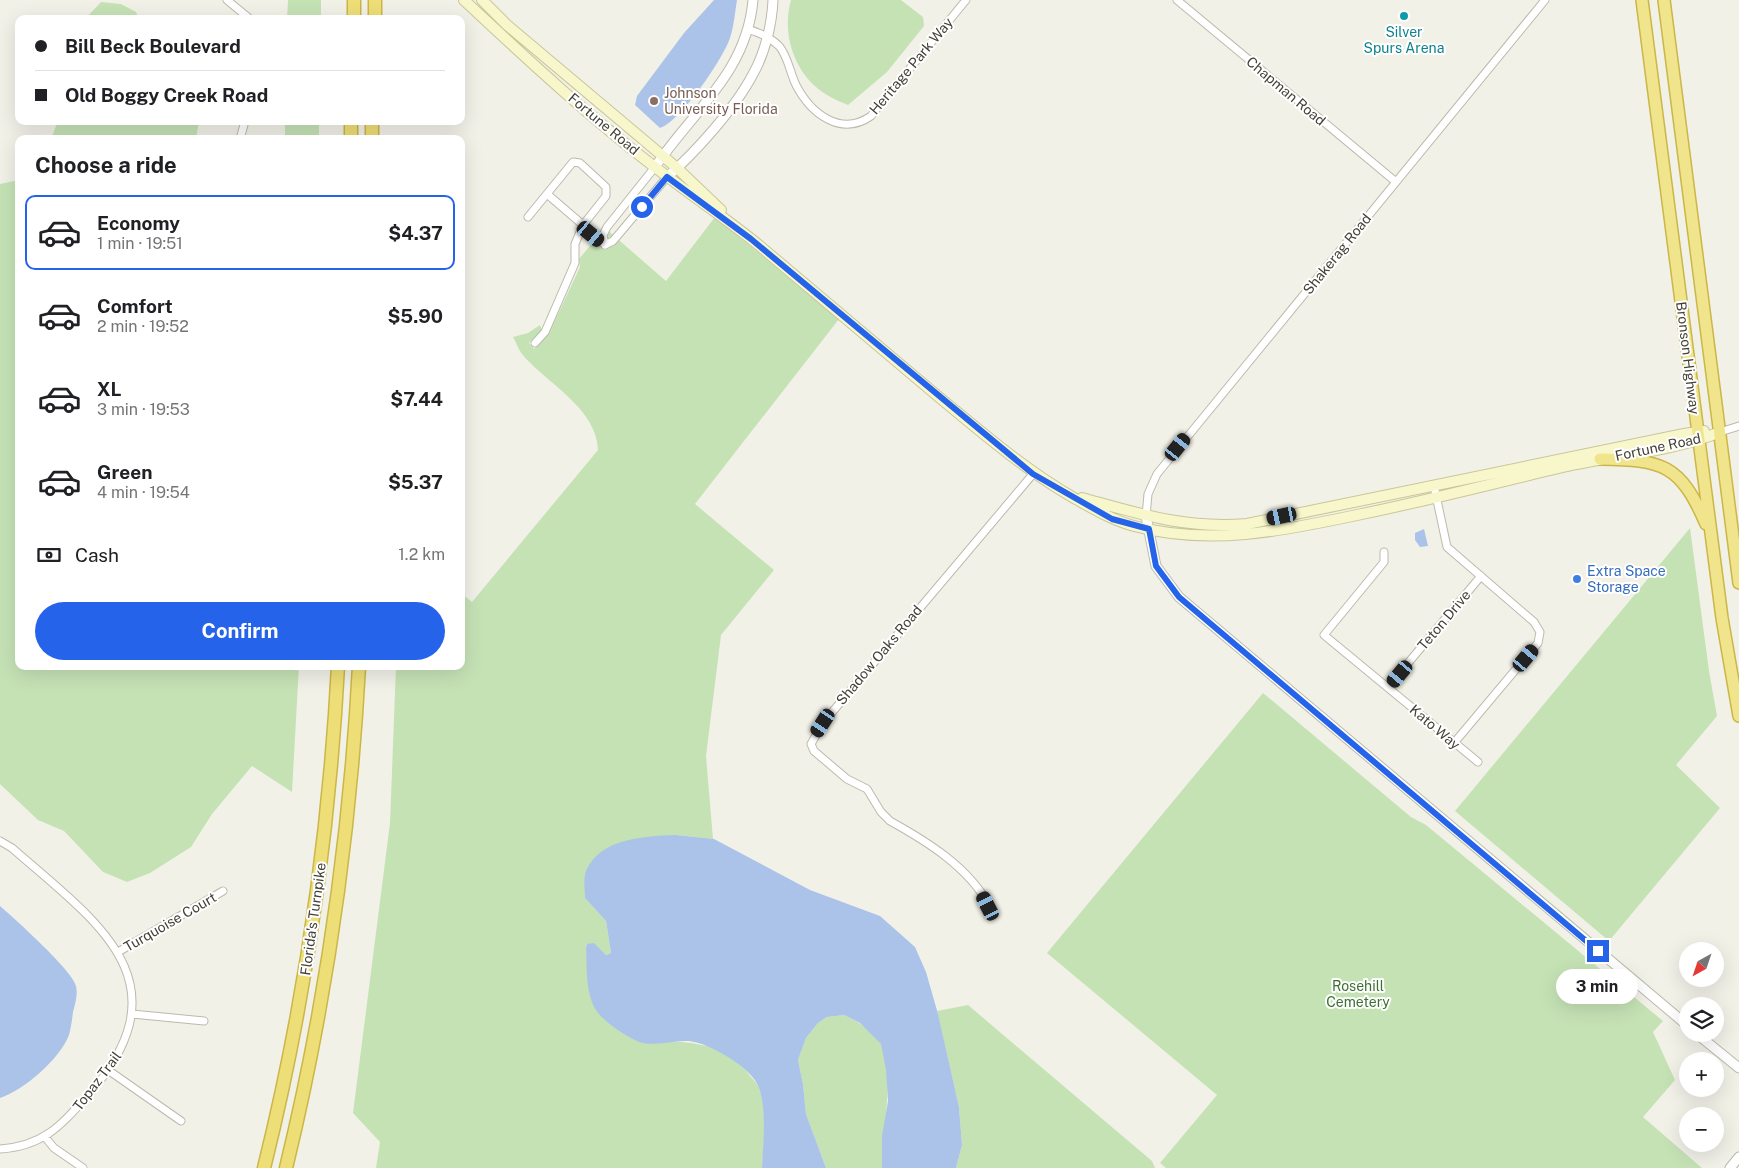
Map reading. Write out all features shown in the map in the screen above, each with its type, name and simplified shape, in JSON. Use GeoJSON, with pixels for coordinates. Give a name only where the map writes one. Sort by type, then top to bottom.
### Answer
{"type":"FeatureCollection","features":[{"type":"Feature","properties":{"kind":"highway"},"geometry":{"type":"LineString","coordinates":[[354,0],[354,15]]}},
{"type":"Feature","properties":{"kind":"highway"},"geometry":{"type":"LineString","coordinates":[[375,0],[375,15]]}},
{"type":"Feature","properties":{"kind":"highway","name":"Bronson Highway"},"geometry":{"type":"LineString","coordinates":[[1642,0],[1728,658],[1739,716]]}},
{"type":"Feature","properties":{"kind":"highway","name":"Bronson Highway"},"geometry":{"type":"LineString","coordinates":[[1664,0],[1739,583]]}},
{"type":"Feature","properties":{"kind":"highway"},"geometry":{"type":"LineString","coordinates":[[1600,459],[1645,460],[1664,466],[1683,482],[1692,493],[1712,538]]}},
{"type":"Feature","properties":{"kind":"highway","name":"Florida's Turnpike"},"geometry":{"type":"LineString","coordinates":[[264,1168],[292,1044],[318,891],[332,758],[338,670]]}},
{"type":"Feature","properties":{"kind":"highway","name":"Florida's Turnpike"},"geometry":{"type":"LineString","coordinates":[[286,1168],[312,1048],[338,894],[355,740],[359,670]]}},
{"type":"Feature","properties":{"kind":"main road","name":"Fortune Road"},"geometry":{"type":"LineString","coordinates":[[464,0],[504,39],[667,177],[751,239],[1033,474],[1112,519],[1149,529],[1213,537],[1248,536],[1436,499],[1699,436]]}},
{"type":"Feature","properties":{"kind":"main road","name":"Fortune Road"},"geometry":{"type":"LineString","coordinates":[[482,0],[508,25],[677,168],[751,239]]}},
{"type":"Feature","properties":{"kind":"main road","name":"Fortune Road"},"geometry":{"type":"LineString","coordinates":[[1069,494],[1146,516],[1216,527],[1247,524],[1434,486],[1720,432]]}},
{"type":"Feature","properties":{"kind":"street"},"geometry":{"type":"LineString","coordinates":[[227,0],[245,15]]}},
{"type":"Feature","properties":{"kind":"street"},"geometry":{"type":"LineString","coordinates":[[605,245],[603,235],[606,227],[718,89],[737,60],[748,29],[752,0]]}},
{"type":"Feature","properties":{"kind":"street"},"geometry":{"type":"LineString","coordinates":[[605,245],[617,236],[735,102],[754,74],[767,36],[773,0]]}},
{"type":"Feature","properties":{"kind":"street","name":"Heritage Park Way"},"geometry":{"type":"LineString","coordinates":[[748,29],[767,36],[780,48],[797,87],[816,110],[829,121],[845,125],[860,124],[871,116],[966,0]]}},
{"type":"Feature","properties":{"kind":"street","name":"Chapman Road"},"geometry":{"type":"LineString","coordinates":[[1177,0],[1396,182]]}},
{"type":"Feature","properties":{"kind":"street","name":"Shakerag Road"},"geometry":{"type":"LineString","coordinates":[[1146,516],[1148,494],[1157,474],[1545,0]]}},
{"type":"Feature","properties":{"kind":"street"},"geometry":{"type":"LineString","coordinates":[[582,106],[591,96]]}},
{"type":"Feature","properties":{"kind":"street"},"geometry":{"type":"LineString","coordinates":[[528,217],[573,162],[580,163],[606,187],[608,192],[583,225],[575,244],[575,264],[545,332],[534,343]]}},
{"type":"Feature","properties":{"kind":"street"},"geometry":{"type":"LineString","coordinates":[[547,194],[605,245]]}},
{"type":"Feature","properties":{"kind":"street"},"geometry":{"type":"LineString","coordinates":[[1720,432],[1735,431],[1739,426]]}},
{"type":"Feature","properties":{"kind":"street","name":"Shadow Oaks Road"},"geometry":{"type":"LineString","coordinates":[[988,906],[979,887],[963,870],[890,821],[881,812],[867,789],[846,778],[814,751],[811,744],[833,711],[1033,474]]}},
{"type":"Feature","properties":{"kind":"street"},"geometry":{"type":"LineString","coordinates":[[1434,486],[1447,547],[1534,622],[1540,632],[1538,644],[1454,743]]}},
{"type":"Feature","properties":{"kind":"street"},"geometry":{"type":"LineString","coordinates":[[1146,516],[1156,566],[1179,597],[1679,1018]]}},
{"type":"Feature","properties":{"kind":"street","name":"Kato Way"},"geometry":{"type":"LineString","coordinates":[[1384,552],[1384,562],[1324,635],[1478,762]]}},
{"type":"Feature","properties":{"kind":"street","name":"Teton Drive"},"geometry":{"type":"LineString","coordinates":[[1388,687],[1480,576]]}},
{"type":"Feature","properties":{"kind":"street","name":"Topaz Trail"},"geometry":{"type":"LineString","coordinates":[[0,841],[12,848],[93,920],[118,952],[128,980],[132,1014],[124,1043],[108,1070],[64,1122],[45,1137],[24,1146],[0,1149]]}},
{"type":"Feature","properties":{"kind":"street","name":"Turquoise Court"},"geometry":{"type":"LineString","coordinates":[[118,952],[222,891]]}},
{"type":"Feature","properties":{"kind":"street"},"geometry":{"type":"LineString","coordinates":[[132,1014],[204,1021]]}},
{"type":"Feature","properties":{"kind":"street"},"geometry":{"type":"LineString","coordinates":[[1707,1042],[1739,1068]]}},
{"type":"Feature","properties":{"kind":"street"},"geometry":{"type":"LineString","coordinates":[[108,1070],[181,1122]]}},
{"type":"Feature","properties":{"kind":"street"},"geometry":{"type":"LineString","coordinates":[[45,1137],[54,1148],[82,1168]]}},
{"type":"Feature","properties":{"kind":"street"},"geometry":{"type":"LineString","coordinates":[[1730,1168],[1739,1157]]}},
{"type":"Feature","properties":{"kind":"green space"},"geometry":{"type":"Polygon","coordinates":[[[288,0],[321,0],[321,15],[287,15],[288,0]]]}},
{"type":"Feature","properties":{"kind":"green space"},"geometry":{"type":"Polygon","coordinates":[[[791,0],[901,0],[923,17],[924,26],[887,72],[848,105],[816,87],[799,66],[793,54],[788,27],[788,13],[791,0]]]}},
{"type":"Feature","properties":{"kind":"green space"},"geometry":{"type":"Polygon","coordinates":[[[101,2],[121,4],[136,12],[137,15],[89,15],[101,2]]]}},
{"type":"Feature","properties":{"kind":"green space"},"geometry":{"type":"Polygon","coordinates":[[[56,125],[198,125],[197,135],[53,135],[56,125]]]}},
{"type":"Feature","properties":{"kind":"green space"},"geometry":{"type":"Polygon","coordinates":[[[285,125],[319,125],[319,135],[285,135],[285,125]]]}},
{"type":"Feature","properties":{"kind":"green space"},"geometry":{"type":"Polygon","coordinates":[[[15,181],[15,670],[299,670],[292,792],[252,766],[212,814],[191,847],[150,873],[127,882],[103,872],[64,831],[38,820],[0,784],[0,184],[15,181]]]}},
{"type":"Feature","properties":{"kind":"green space"},"geometry":{"type":"Polygon","coordinates":[[[715,217],[839,319],[695,504],[774,570],[721,635],[706,756],[713,839],[676,835],[585,898],[606,921],[611,953],[606,955],[587,944],[590,995],[643,1043],[686,1042],[700,1044],[725,1054],[748,1073],[756,1082],[762,1098],[764,1138],[762,1168],[376,1168],[380,1142],[353,1113],[390,823],[396,670],[465,670],[465,596],[472,602],[598,450],[595,435],[589,421],[580,409],[532,365],[519,350],[513,337],[528,333],[540,325],[542,330],[529,343],[534,349],[549,333],[580,267],[579,259],[594,241],[605,250],[610,244],[599,235],[605,228],[666,281],[715,217]]]}},
{"type":"Feature","properties":{"kind":"green space"},"geometry":{"type":"Polygon","coordinates":[[[1690,528],[1709,671],[1717,716],[1676,765],[1720,808],[1609,941],[1455,811],[1690,528]]]}},
{"type":"Feature","properties":{"kind":"green space","name":"Rosehill Cemetery"},"geometry":{"type":"Polygon","coordinates":[[[1263,693],[1411,817],[1426,825],[1663,1021],[1653,1032],[1675,1080],[1643,1117],[1679,1148],[1679,1152],[1683,1152],[1702,1168],[1166,1168],[1160,1163],[1217,1095],[1047,953],[1263,693]]]}},
{"type":"Feature","properties":{"kind":"green space"},"geometry":{"type":"Polygon","coordinates":[[[968,1005],[1152,1161],[1155,1168],[956,1168],[962,1145],[959,1107],[937,1011],[968,1005]]]}},
{"type":"Feature","properties":{"kind":"green space"},"geometry":{"type":"Polygon","coordinates":[[[844,1015],[860,1023],[878,1039],[885,1057],[887,1105],[882,1168],[826,1168],[806,1114],[798,1060],[806,1038],[818,1023],[827,1017],[844,1015]]]}},
{"type":"Feature","properties":{"kind":"water"},"geometry":{"type":"Polygon","coordinates":[[[714,0],[737,0],[730,38],[726,48],[700,89],[678,114],[660,128],[635,105],[637,96],[684,33],[714,0]]]}},
{"type":"Feature","properties":{"kind":"water"},"geometry":{"type":"Polygon","coordinates":[[[1424,529],[1428,546],[1420,547],[1415,540],[1415,533],[1424,529]]]}},
{"type":"Feature","properties":{"kind":"water"},"geometry":{"type":"Polygon","coordinates":[[[676,835],[714,839],[810,890],[880,916],[915,947],[926,972],[938,1014],[959,1107],[962,1145],[956,1168],[882,1168],[882,1136],[888,1101],[886,1070],[881,1044],[860,1023],[844,1015],[827,1017],[818,1023],[806,1038],[798,1060],[806,1114],[826,1168],[762,1168],[763,1108],[759,1088],[748,1072],[718,1051],[698,1043],[689,1041],[648,1044],[638,1042],[607,1022],[599,1014],[594,1007],[589,991],[587,944],[594,943],[606,955],[611,953],[606,921],[585,898],[584,881],[586,871],[593,860],[612,845],[638,838],[676,835]]]}},
{"type":"Feature","properties":{"kind":"water"},"geometry":{"type":"Polygon","coordinates":[[[0,906],[65,969],[76,986],[77,992],[69,1035],[58,1054],[30,1081],[0,1098],[0,906]]]}},
{"type":"Feature","properties":{"kind":"place","name":"Silver Spurs Arena"},"geometry":{"type":"Point","coordinates":[1404,16]}},
{"type":"Feature","properties":{"kind":"place","name":"Johnson University Florida"},"geometry":{"type":"Point","coordinates":[654,101]}},
{"type":"Feature","properties":{"kind":"place","name":"Extra Space Storage"},"geometry":{"type":"Point","coordinates":[1577,579]}},
{"type":"Feature","properties":{"kind":"route"},"geometry":{"type":"LineString","coordinates":[[642,207],[667,177],[751,239],[1033,474],[1112,519],[1149,529],[1156,566],[1179,597],[1598,951]]}}]}
